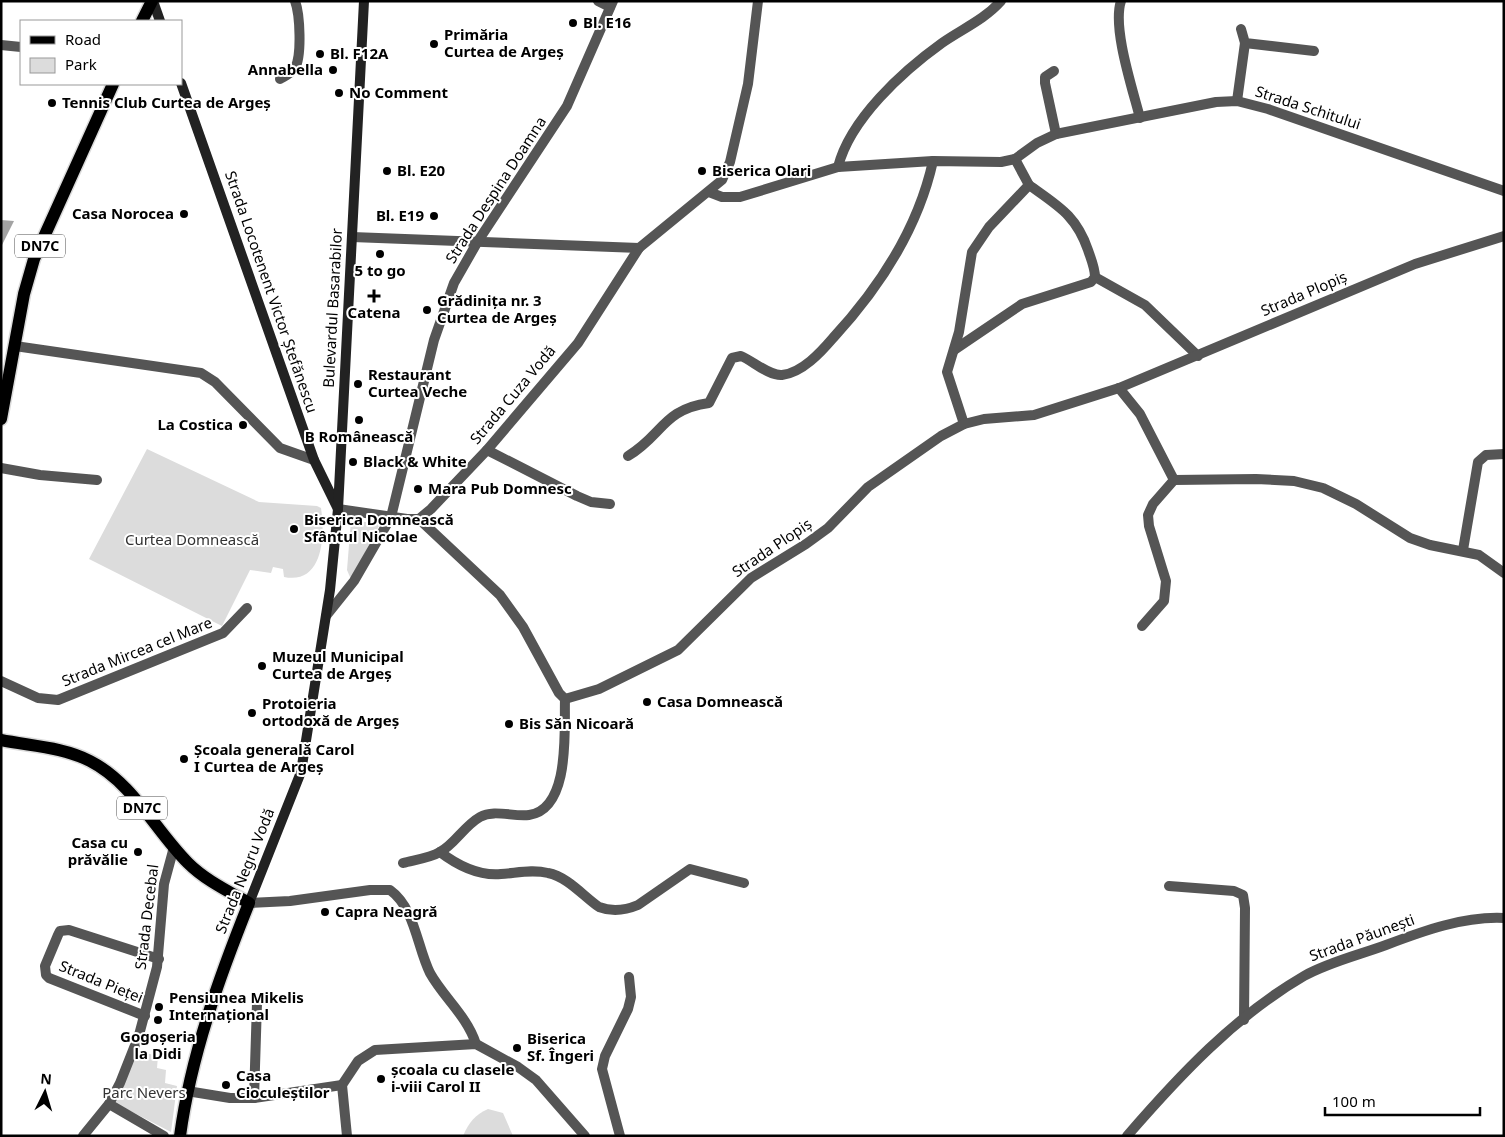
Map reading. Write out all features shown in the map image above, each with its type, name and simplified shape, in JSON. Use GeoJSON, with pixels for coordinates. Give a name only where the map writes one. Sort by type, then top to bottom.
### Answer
{"type":"FeatureCollection","features":[{"type":"Feature","properties":{"kind":"main road"},"geometry":{"type":"LineString","coordinates":[[142,20],[152,1]]}},
{"type":"Feature","properties":{"kind":"main road"},"geometry":{"type":"LineString","coordinates":[[152,1],[160,20]]}},
{"type":"Feature","properties":{"kind":"main road","name":"Bulevardul Basarabilor"},"geometry":{"type":"LineString","coordinates":[[326,616],[338,509],[364,1]]}},
{"type":"Feature","properties":{"kind":"main road","name":"DN7C"},"geometry":{"type":"LineString","coordinates":[[1,419],[24,294],[34,259],[114,85]]}},
{"type":"Feature","properties":{"kind":"main road","name":"Strada Locotenent Victor Ștefănescu"},"geometry":{"type":"LineString","coordinates":[[182,85],[314,460],[338,509]]}},
{"type":"Feature","properties":{"kind":"main road","name":"Strada Negru Vodă"},"geometry":{"type":"LineString","coordinates":[[180,1136],[187,1091],[212,1004],[248,903],[301,772],[326,616]]}},
{"type":"Feature","properties":{"kind":"main road","name":"DN7C"},"geometry":{"type":"LineString","coordinates":[[1,740],[80,756],[107,772],[121,783],[174,847],[197,870],[248,903]]}},
{"type":"Feature","properties":{"kind":"main road","name":"DN7C"},"geometry":{"type":"LineString","coordinates":[[1,746],[20,743]]}},
{"type":"Feature","properties":{"kind":"street"},"geometry":{"type":"LineString","coordinates":[[280,79],[293,71],[298,61],[299,14],[295,1]]}},
{"type":"Feature","properties":{"kind":"street"},"geometry":{"type":"LineString","coordinates":[[598,1],[612,4]]}},
{"type":"Feature","properties":{"kind":"street","name":"Strada Cuza Vodă"},"geometry":{"type":"LineString","coordinates":[[419,519],[487,450],[578,343],[639,248],[722,180],[741,118],[752,62],[758,1]]}},
{"type":"Feature","properties":{"kind":"street"},"geometry":{"type":"LineString","coordinates":[[838,167],[850,139],[894,81],[943,42],[982,18],[1001,1]]}},
{"type":"Feature","properties":{"kind":"street"},"geometry":{"type":"LineString","coordinates":[[1121,1],[1118,17],[1121,36],[1140,118]]}},
{"type":"Feature","properties":{"kind":"street","name":"Strada Despina Doamna"},"geometry":{"type":"LineString","coordinates":[[326,616],[354,581],[391,517],[441,318],[454,283],[478,241],[568,106],[612,4]]}},
{"type":"Feature","properties":{"kind":"street"},"geometry":{"type":"LineString","coordinates":[[1237,101],[1245,43],[1242,29]]}},
{"type":"Feature","properties":{"kind":"street"},"geometry":{"type":"LineString","coordinates":[[1245,43],[1314,51]]}},
{"type":"Feature","properties":{"kind":"street"},"geometry":{"type":"LineString","coordinates":[[1,44],[20,47]]}},
{"type":"Feature","properties":{"kind":"street"},"geometry":{"type":"LineString","coordinates":[[1054,71],[1045,77],[1045,83],[1056,134]]}},
{"type":"Feature","properties":{"kind":"street","name":"Strada Schitului"},"geometry":{"type":"LineString","coordinates":[[709,192],[722,196],[740,197],[838,167],[933,161],[1001,162],[1016,158],[1037,143],[1056,134],[1216,102],[1237,101],[1268,109],[1504,191]]}},
{"type":"Feature","properties":{"kind":"street"},"geometry":{"type":"LineString","coordinates":[[1016,158],[1029,185],[1064,210],[1075,222],[1086,243],[1095,277],[1145,305],[1198,356]]}},
{"type":"Feature","properties":{"kind":"street"},"geometry":{"type":"LineString","coordinates":[[628,456],[643,447],[664,422],[696,405],[709,403],[732,358],[741,356],[774,374],[781,375],[802,366],[827,345],[878,285],[903,242],[921,203],[933,161]]}},
{"type":"Feature","properties":{"kind":"street"},"geometry":{"type":"LineString","coordinates":[[964,424],[947,372],[963,313],[971,260],[976,244],[1029,185]]}},
{"type":"Feature","properties":{"kind":"street","name":"Strada Plopiș"},"geometry":{"type":"LineString","coordinates":[[565,699],[599,689],[678,650],[751,578],[828,528],[868,486],[941,436],[964,424],[1034,415],[1119,388],[1415,264],[1504,236]]}},
{"type":"Feature","properties":{"kind":"street"},"geometry":{"type":"LineString","coordinates":[[352,237],[639,248]]}},
{"type":"Feature","properties":{"kind":"street"},"geometry":{"type":"LineString","coordinates":[[954,350],[1004,314],[1022,304],[1091,282],[1095,277]]}},
{"type":"Feature","properties":{"kind":"street"},"geometry":{"type":"LineString","coordinates":[[15,346],[201,373],[215,382],[280,448],[314,460]]}},
{"type":"Feature","properties":{"kind":"street"},"geometry":{"type":"LineString","coordinates":[[1119,388],[1140,414],[1174,480]]}},
{"type":"Feature","properties":{"kind":"street"},"geometry":{"type":"LineString","coordinates":[[487,450],[577,496],[591,502],[610,504]]}},
{"type":"Feature","properties":{"kind":"street"},"geometry":{"type":"LineString","coordinates":[[1462,550],[1478,462],[1486,454],[1504,454]]}},
{"type":"Feature","properties":{"kind":"street"},"geometry":{"type":"LineString","coordinates":[[1,468],[40,475],[97,480]]}},
{"type":"Feature","properties":{"kind":"street"},"geometry":{"type":"LineString","coordinates":[[1142,626],[1164,601],[1166,588],[1166,581],[1149,526],[1148,514],[1153,504],[1174,480],[1256,478],[1294,481],[1323,488],[1356,504],[1410,538],[1446,549],[1462,550],[1479,555],[1504,573]]}},
{"type":"Feature","properties":{"kind":"street"},"geometry":{"type":"LineString","coordinates":[[338,509],[419,519],[500,595],[523,627],[559,693],[565,699],[563,765],[560,783],[548,803],[536,812],[529,814],[488,814],[481,816],[440,852],[403,863]]}},
{"type":"Feature","properties":{"kind":"street","name":"Strada Mircea cel Mare"},"geometry":{"type":"LineString","coordinates":[[1,681],[38,698],[58,700],[223,633],[247,608]]}},
{"type":"Feature","properties":{"kind":"street","name":"Strada Decebal"},"geometry":{"type":"LineString","coordinates":[[83,1136],[110,1104],[131,1058],[145,1016],[159,959],[164,884],[174,847]]}},
{"type":"Feature","properties":{"kind":"street"},"geometry":{"type":"LineString","coordinates":[[440,852],[451,860],[478,872],[500,875],[532,871],[556,875],[599,907],[607,910],[621,910],[638,905],[690,869],[744,883]]}},
{"type":"Feature","properties":{"kind":"street"},"geometry":{"type":"LineString","coordinates":[[1169,886],[1234,892],[1243,895],[1245,908],[1244,1020]]}},
{"type":"Feature","properties":{"kind":"street"},"geometry":{"type":"LineString","coordinates":[[248,903],[290,902],[370,890],[390,890],[399,898],[410,919],[431,974],[465,1020],[476,1044]]}},
{"type":"Feature","properties":{"kind":"street","name":"Strada Păunești"},"geometry":{"type":"LineString","coordinates":[[1128,1136],[1188,1067],[1244,1020],[1305,976],[1420,932],[1473,921],[1504,918]]}},
{"type":"Feature","properties":{"kind":"street","name":"Strada Pieței"},"geometry":{"type":"LineString","coordinates":[[145,1016],[49,978],[46,975],[45,966],[58,934],[64,930],[159,959]]}},
{"type":"Feature","properties":{"kind":"street"},"geometry":{"type":"LineString","coordinates":[[620,1136],[602,1069],[605,1056],[628,1009],[631,996],[629,977]]}},
{"type":"Feature","properties":{"kind":"street"},"geometry":{"type":"LineString","coordinates":[[254,1098],[257,1003]]}},
{"type":"Feature","properties":{"kind":"street"},"geometry":{"type":"LineString","coordinates":[[347,1136],[342,1085],[358,1061],[375,1050],[476,1044],[518,1067],[536,1080],[585,1136]]}},
{"type":"Feature","properties":{"kind":"street"},"geometry":{"type":"LineString","coordinates":[[187,1091],[230,1098],[254,1098],[342,1085]]}},
{"type":"Feature","properties":{"kind":"street"},"geometry":{"type":"LineString","coordinates":[[110,1104],[164,1136]]}},
{"type":"Feature","properties":{"kind":"green space","name":"Curtea Domnească"},"geometry":{"type":"Polygon","coordinates":[[[147,449],[259,502],[317,506],[321,508],[322,543],[314,566],[307,573],[297,577],[284,577],[283,569],[273,567],[271,573],[250,570],[222,626],[89,559],[147,449]]]}},
{"type":"Feature","properties":{"kind":"green space"},"geometry":{"type":"Polygon","coordinates":[[[351,520],[380,524],[353,576],[350,577],[347,570],[351,520]]]}},
{"type":"Feature","properties":{"kind":"green space","name":"Parc Nevers"},"geometry":{"type":"Polygon","coordinates":[[[138,1051],[158,1056],[157,1068],[166,1070],[165,1083],[177,1086],[171,1132],[113,1102],[138,1051]]]}},
{"type":"Feature","properties":{"kind":"green space"},"geometry":{"type":"Polygon","coordinates":[[[488,1109],[503,1113],[513,1136],[463,1136],[473,1120],[488,1109]]]}},
{"type":"Feature","properties":{"kind":"shaded area"},"geometry":{"type":"Polygon","coordinates":[[[1,220],[14,221],[1,247],[1,220]]]}},
{"type":"Feature","properties":{"kind":"place","name":"Bl. E16"},"geometry":{"type":"Point","coordinates":[573,23]}},
{"type":"Feature","properties":{"kind":"place","name":"Primăria Curtea de Argeș"},"geometry":{"type":"Point","coordinates":[434,44]}},
{"type":"Feature","properties":{"kind":"place","name":"Bl. F12A"},"geometry":{"type":"Point","coordinates":[320,54]}},
{"type":"Feature","properties":{"kind":"place","name":"Annabella"},"geometry":{"type":"Point","coordinates":[333,70]}},
{"type":"Feature","properties":{"kind":"place","name":"No Comment"},"geometry":{"type":"Point","coordinates":[339,93]}},
{"type":"Feature","properties":{"kind":"place","name":"Tennis Club Curtea de Argeș"},"geometry":{"type":"Point","coordinates":[52,103]}},
{"type":"Feature","properties":{"kind":"place","name":"Bl. E20"},"geometry":{"type":"Point","coordinates":[387,171]}},
{"type":"Feature","properties":{"kind":"place","name":"Biserica Olari"},"geometry":{"type":"Point","coordinates":[702,171]}},
{"type":"Feature","properties":{"kind":"place","name":"Casa Norocea"},"geometry":{"type":"Point","coordinates":[184,214]}},
{"type":"Feature","properties":{"kind":"place","name":"Bl. E19"},"geometry":{"type":"Point","coordinates":[434,216]}},
{"type":"Feature","properties":{"kind":"place","name":"5 to go"},"geometry":{"type":"Point","coordinates":[380,254]}},
{"type":"Feature","properties":{"kind":"place","name":"Catena"},"geometry":{"type":"Point","coordinates":[374,296]}},
{"type":"Feature","properties":{"kind":"place","name":"Grădinița nr. 3 Curtea de Argeș"},"geometry":{"type":"Point","coordinates":[427,310]}},
{"type":"Feature","properties":{"kind":"place","name":"Restaurant Curtea Veche"},"geometry":{"type":"Point","coordinates":[358,384]}},
{"type":"Feature","properties":{"kind":"place","name":"B Românească"},"geometry":{"type":"Point","coordinates":[359,420]}},
{"type":"Feature","properties":{"kind":"place","name":"La Costica"},"geometry":{"type":"Point","coordinates":[243,425]}},
{"type":"Feature","properties":{"kind":"place","name":"Black & White"},"geometry":{"type":"Point","coordinates":[353,462]}},
{"type":"Feature","properties":{"kind":"place","name":"Mara Pub Domnesc"},"geometry":{"type":"Point","coordinates":[418,489]}},
{"type":"Feature","properties":{"kind":"place","name":"Biserica Domnească Sfântul Nicolae"},"geometry":{"type":"Point","coordinates":[294,529]}},
{"type":"Feature","properties":{"kind":"place","name":"Muzeul Municipal Curtea de Argeș"},"geometry":{"type":"Point","coordinates":[262,666]}},
{"type":"Feature","properties":{"kind":"place","name":"Casa Domnească"},"geometry":{"type":"Point","coordinates":[647,702]}},
{"type":"Feature","properties":{"kind":"place","name":"Protoieria ortodoxă de Argeș"},"geometry":{"type":"Point","coordinates":[252,713]}},
{"type":"Feature","properties":{"kind":"place","name":"Bis Săn Nicoară"},"geometry":{"type":"Point","coordinates":[509,724]}},
{"type":"Feature","properties":{"kind":"place","name":"Școala generală Carol I Curtea de Argeș"},"geometry":{"type":"Point","coordinates":[184,759]}},
{"type":"Feature","properties":{"kind":"place","name":"Casa cu prăvălie"},"geometry":{"type":"Point","coordinates":[138,852]}},
{"type":"Feature","properties":{"kind":"place","name":"Capra Neagră"},"geometry":{"type":"Point","coordinates":[325,912]}},
{"type":"Feature","properties":{"kind":"place","name":"Pensiunea Mikelis Internațional"},"geometry":{"type":"Point","coordinates":[159,1007]}},
{"type":"Feature","properties":{"kind":"place","name":"Gogoșeria la Didi"},"geometry":{"type":"Point","coordinates":[158,1020]}},
{"type":"Feature","properties":{"kind":"place","name":"Biserica Sf. Îngeri"},"geometry":{"type":"Point","coordinates":[517,1048]}},
{"type":"Feature","properties":{"kind":"place","name":"școala cu clasele i-viii Carol II"},"geometry":{"type":"Point","coordinates":[381,1079]}},
{"type":"Feature","properties":{"kind":"place","name":"Casa Cioculeștilor"},"geometry":{"type":"Point","coordinates":[226,1085]}}]}
